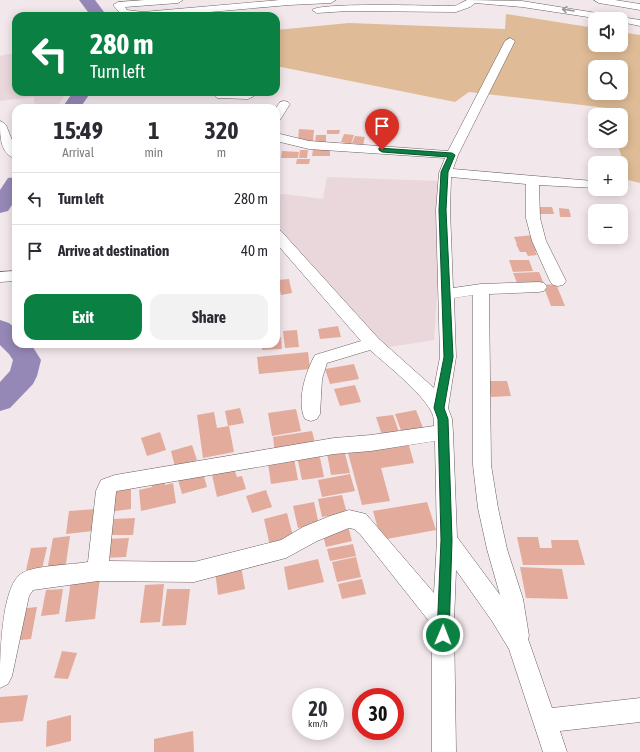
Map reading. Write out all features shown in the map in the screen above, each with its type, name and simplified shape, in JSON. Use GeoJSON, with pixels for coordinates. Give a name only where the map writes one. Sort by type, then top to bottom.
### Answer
{"type":"FeatureCollection","features":[{"type":"Feature","properties":{"kind":"street"},"geometry":{"type":"LineString","coordinates":[[124,12],[118,5],[178,0]]}},
{"type":"Feature","properties":{"kind":"street"},"geometry":{"type":"LineString","coordinates":[[211,12],[332,0]]}},
{"type":"Feature","properties":{"kind":"street"},"geometry":{"type":"LineString","coordinates":[[305,11],[348,8],[456,9],[473,0],[521,2],[588,14]]}},
{"type":"Feature","properties":{"kind":"street"},"geometry":{"type":"LineString","coordinates":[[599,0],[640,8]]}},
{"type":"Feature","properties":{"kind":"street"},"geometry":{"type":"LineString","coordinates":[[628,21],[640,23]]}},
{"type":"Feature","properties":{"kind":"street"},"geometry":{"type":"LineString","coordinates":[[510,41],[452,155],[443,210],[463,291],[488,508],[512,599],[519,644],[546,721],[555,752]]}},
{"type":"Feature","properties":{"kind":"street"},"geometry":{"type":"LineString","coordinates":[[280,111],[284,104]]}},
{"type":"Feature","properties":{"kind":"street"},"geometry":{"type":"LineString","coordinates":[[0,125],[10,154]]}},
{"type":"Feature","properties":{"kind":"street"},"geometry":{"type":"LineString","coordinates":[[280,139],[287,142],[309,145],[452,155]]}},
{"type":"Feature","properties":{"kind":"street"},"geometry":{"type":"LineString","coordinates":[[449,173],[588,185]]}},
{"type":"Feature","properties":{"kind":"street"},"geometry":{"type":"LineString","coordinates":[[532,181],[533,218],[539,241],[558,281]]}},
{"type":"Feature","properties":{"kind":"street"},"geometry":{"type":"LineString","coordinates":[[280,239],[373,343],[426,391],[439,408],[443,419],[447,540],[443,621],[444,752]]}},
{"type":"Feature","properties":{"kind":"street"},"geometry":{"type":"LineString","coordinates":[[280,256],[293,254]]}},
{"type":"Feature","properties":{"kind":"street"},"geometry":{"type":"LineString","coordinates":[[0,277],[12,276]]}},
{"type":"Feature","properties":{"kind":"street"},"geometry":{"type":"LineString","coordinates":[[463,291],[539,287]]}},
{"type":"Feature","properties":{"kind":"street"},"geometry":{"type":"LineString","coordinates":[[439,408],[448,357],[463,291]]}},
{"type":"Feature","properties":{"kind":"street"},"geometry":{"type":"LineString","coordinates":[[311,414],[311,385],[315,368],[321,359],[373,343]]}},
{"type":"Feature","properties":{"kind":"street"},"geometry":{"type":"LineString","coordinates":[[98,571],[101,528],[106,491],[108,486],[115,483],[334,446],[371,443],[444,432]]}},
{"type":"Feature","properties":{"kind":"street"},"geometry":{"type":"LineString","coordinates":[[0,676],[3,648],[19,593],[25,583],[35,578],[98,571],[194,572],[286,548],[310,534],[337,522],[349,519],[359,520],[367,528],[443,621]]}},
{"type":"Feature","properties":{"kind":"street"},"geometry":{"type":"LineString","coordinates":[[447,540],[500,613],[519,644]]}},
{"type":"Feature","properties":{"kind":"street"},"geometry":{"type":"LineString","coordinates":[[546,721],[640,710]]}},
{"type":"Feature","properties":{"kind":"shaded area"},"geometry":{"type":"Polygon","coordinates":[[[506,14],[588,27],[588,52],[628,52],[628,33],[640,35],[640,183],[628,180],[628,156],[621,156],[619,148],[628,148],[628,108],[608,108],[469,92],[455,102],[280,67],[280,30],[349,23],[505,29],[506,14]]]}},
{"type":"Feature","properties":{"kind":"shaded area"},"geometry":{"type":"Polygon","coordinates":[[[12,54],[12,96],[64,96],[59,104],[35,104],[34,97],[0,101],[0,56],[12,54]]]}},
{"type":"Feature","properties":{"kind":"shaded area"},"geometry":{"type":"Polygon","coordinates":[[[327,177],[439,181],[440,253],[434,340],[377,349],[280,240],[280,195],[323,199],[327,177]]]}},
{"type":"Feature","properties":{"kind":"building"},"geometry":{"type":"Polygon","coordinates":[[[299,129],[314,130],[313,141],[298,141],[299,129]]]}},
{"type":"Feature","properties":{"kind":"building"},"geometry":{"type":"Polygon","coordinates":[[[327,130],[340,130],[339,134],[327,134],[327,130]]]}},
{"type":"Feature","properties":{"kind":"building"},"geometry":{"type":"Polygon","coordinates":[[[344,134],[354,135],[351,144],[341,142],[344,134]]]}},
{"type":"Feature","properties":{"kind":"building"},"geometry":{"type":"Polygon","coordinates":[[[316,135],[326,135],[326,142],[315,142],[316,135]]]}},
{"type":"Feature","properties":{"kind":"building"},"geometry":{"type":"Polygon","coordinates":[[[355,136],[365,137],[363,145],[352,143],[355,136]]]}},
{"type":"Feature","properties":{"kind":"building"},"geometry":{"type":"Polygon","coordinates":[[[300,150],[308,150],[307,158],[299,158],[300,150]]]}},
{"type":"Feature","properties":{"kind":"building"},"geometry":{"type":"Polygon","coordinates":[[[313,150],[330,150],[330,156],[312,156],[313,150]]]}},
{"type":"Feature","properties":{"kind":"building"},"geometry":{"type":"Polygon","coordinates":[[[282,151],[299,152],[298,158],[281,158],[282,151]]]}},
{"type":"Feature","properties":{"kind":"building"},"geometry":{"type":"Polygon","coordinates":[[[297,159],[310,159],[309,164],[296,164],[297,159]]]}},
{"type":"Feature","properties":{"kind":"building"},"geometry":{"type":"Polygon","coordinates":[[[535,207],[552,207],[554,214],[537,214],[535,207]]]}},
{"type":"Feature","properties":{"kind":"building"},"geometry":{"type":"Polygon","coordinates":[[[559,208],[569,209],[571,217],[560,217],[559,208]]]}},
{"type":"Feature","properties":{"kind":"building"},"geometry":{"type":"Polygon","coordinates":[[[533,235],[541,251],[535,251],[537,255],[528,256],[526,252],[520,252],[514,237],[533,235]]]}},
{"type":"Feature","properties":{"kind":"building"},"geometry":{"type":"Polygon","coordinates":[[[509,260],[529,260],[533,271],[513,272],[509,260]]]}},
{"type":"Feature","properties":{"kind":"building"},"geometry":{"type":"Polygon","coordinates":[[[539,272],[544,284],[518,285],[513,273],[539,272]]]}},
{"type":"Feature","properties":{"kind":"building"},"geometry":{"type":"Polygon","coordinates":[[[289,279],[292,293],[281,295],[280,280],[289,279]]]}},
{"type":"Feature","properties":{"kind":"building"},"geometry":{"type":"Polygon","coordinates":[[[556,284],[565,306],[551,306],[543,285],[556,284]]]}},
{"type":"Feature","properties":{"kind":"building"},"geometry":{"type":"Polygon","coordinates":[[[338,326],[341,337],[320,339],[318,329],[338,326]]]}},
{"type":"Feature","properties":{"kind":"building"},"geometry":{"type":"Polygon","coordinates":[[[297,330],[299,347],[285,348],[283,331],[297,330]]]}},
{"type":"Feature","properties":{"kind":"building"},"geometry":{"type":"Polygon","coordinates":[[[281,337],[282,349],[262,350],[262,348],[280,348],[281,337]]]}},
{"type":"Feature","properties":{"kind":"building"},"geometry":{"type":"Polygon","coordinates":[[[308,352],[310,369],[259,374],[257,357],[308,352]]]}},
{"type":"Feature","properties":{"kind":"building"},"geometry":{"type":"Polygon","coordinates":[[[354,364],[359,379],[330,384],[325,369],[354,364]]]}},
{"type":"Feature","properties":{"kind":"building"},"geometry":{"type":"Polygon","coordinates":[[[487,381],[507,381],[511,396],[491,397],[487,381]]]}},
{"type":"Feature","properties":{"kind":"building"},"geometry":{"type":"Polygon","coordinates":[[[355,385],[361,402],[340,406],[334,389],[355,385]]]}},
{"type":"Feature","properties":{"kind":"building"},"geometry":{"type":"Polygon","coordinates":[[[240,408],[244,423],[228,426],[225,411],[240,408]]]}},
{"type":"Feature","properties":{"kind":"building"},"geometry":{"type":"Polygon","coordinates":[[[296,409],[301,431],[272,436],[268,413],[296,409]]]}},
{"type":"Feature","properties":{"kind":"building"},"geometry":{"type":"Polygon","coordinates":[[[416,410],[425,433],[403,436],[395,414],[416,410]]]}},
{"type":"Feature","properties":{"kind":"building"},"geometry":{"type":"Polygon","coordinates":[[[214,412],[217,428],[229,426],[234,452],[203,458],[197,415],[214,412]]]}},
{"type":"Feature","properties":{"kind":"building"},"geometry":{"type":"Polygon","coordinates":[[[393,415],[400,435],[383,438],[376,417],[393,415]]]}},
{"type":"Feature","properties":{"kind":"building"},"geometry":{"type":"Polygon","coordinates":[[[312,431],[316,447],[275,454],[273,437],[312,431]]]}},
{"type":"Feature","properties":{"kind":"building"},"geometry":{"type":"Polygon","coordinates":[[[160,432],[166,450],[147,456],[141,438],[160,432]]]}},
{"type":"Feature","properties":{"kind":"building"},"geometry":{"type":"Polygon","coordinates":[[[407,439],[414,463],[381,468],[390,501],[362,505],[347,449],[407,439]]]}},
{"type":"Feature","properties":{"kind":"building"},"geometry":{"type":"Polygon","coordinates":[[[192,445],[197,460],[175,467],[171,451],[192,445]]]}},
{"type":"Feature","properties":{"kind":"building"},"geometry":{"type":"Polygon","coordinates":[[[344,450],[350,473],[331,475],[327,453],[344,450]]]}},
{"type":"Feature","properties":{"kind":"building"},"geometry":{"type":"Polygon","coordinates":[[[319,453],[324,477],[302,480],[297,456],[319,453]]]}},
{"type":"Feature","properties":{"kind":"building"},"geometry":{"type":"Polygon","coordinates":[[[294,458],[298,480],[271,484],[268,463],[294,458]]]}},
{"type":"Feature","properties":{"kind":"building"},"geometry":{"type":"Polygon","coordinates":[[[234,469],[237,477],[242,476],[246,489],[217,497],[212,475],[234,469]]]}},
{"type":"Feature","properties":{"kind":"building"},"geometry":{"type":"Polygon","coordinates":[[[203,473],[207,487],[182,494],[178,480],[203,473]]]}},
{"type":"Feature","properties":{"kind":"building"},"geometry":{"type":"Polygon","coordinates":[[[350,474],[355,491],[322,497],[318,480],[350,474]]]}},
{"type":"Feature","properties":{"kind":"building"},"geometry":{"type":"Polygon","coordinates":[[[164,479],[165,485],[173,483],[176,503],[141,511],[139,490],[152,487],[152,481],[164,479]]]}},
{"type":"Feature","properties":{"kind":"building"},"geometry":{"type":"Polygon","coordinates":[[[131,489],[131,509],[108,512],[109,492],[131,489]]]}},
{"type":"Feature","properties":{"kind":"building"},"geometry":{"type":"Polygon","coordinates":[[[266,490],[272,507],[252,513],[246,496],[266,490]]]}},
{"type":"Feature","properties":{"kind":"building"},"geometry":{"type":"Polygon","coordinates":[[[342,495],[347,513],[322,517],[318,499],[342,495]]]}},
{"type":"Feature","properties":{"kind":"building"},"geometry":{"type":"Polygon","coordinates":[[[314,502],[319,525],[298,528],[293,506],[314,502]]]}},
{"type":"Feature","properties":{"kind":"building"},"geometry":{"type":"Polygon","coordinates":[[[427,502],[436,530],[381,540],[373,511],[427,502]]]}},
{"type":"Feature","properties":{"kind":"building"},"geometry":{"type":"Polygon","coordinates":[[[96,509],[93,531],[66,534],[69,511],[96,509]]]}},
{"type":"Feature","properties":{"kind":"building"},"geometry":{"type":"Polygon","coordinates":[[[287,513],[294,540],[270,546],[264,519],[287,513]]]}},
{"type":"Feature","properties":{"kind":"building"},"geometry":{"type":"Polygon","coordinates":[[[135,518],[133,535],[111,535],[114,519],[135,518]]]}},
{"type":"Feature","properties":{"kind":"building"},"geometry":{"type":"Polygon","coordinates":[[[348,526],[352,541],[326,547],[322,531],[348,526]]]}},
{"type":"Feature","properties":{"kind":"building"},"geometry":{"type":"Polygon","coordinates":[[[70,536],[65,570],[47,571],[53,538],[70,536]]]}},
{"type":"Feature","properties":{"kind":"building"},"geometry":{"type":"Polygon","coordinates":[[[517,537],[538,537],[540,548],[552,548],[551,540],[578,540],[585,565],[523,565],[517,537]]]}},
{"type":"Feature","properties":{"kind":"building"},"geometry":{"type":"Polygon","coordinates":[[[129,538],[126,557],[102,558],[106,539],[129,538]]]}},
{"type":"Feature","properties":{"kind":"building"},"geometry":{"type":"Polygon","coordinates":[[[353,544],[356,556],[330,561],[327,549],[353,544]]]}},
{"type":"Feature","properties":{"kind":"building"},"geometry":{"type":"Polygon","coordinates":[[[47,547],[42,569],[26,570],[31,548],[47,547]]]}},
{"type":"Feature","properties":{"kind":"building"},"geometry":{"type":"Polygon","coordinates":[[[356,557],[361,577],[337,582],[332,562],[356,557]]]}},
{"type":"Feature","properties":{"kind":"building"},"geometry":{"type":"Polygon","coordinates":[[[318,559],[324,582],[288,590],[284,567],[318,559]]]}},
{"type":"Feature","properties":{"kind":"building"},"geometry":{"type":"Polygon","coordinates":[[[241,565],[245,589],[218,595],[215,571],[241,565]]]}},
{"type":"Feature","properties":{"kind":"building"},"geometry":{"type":"Polygon","coordinates":[[[520,567],[562,569],[568,599],[526,598],[520,567]]]}},
{"type":"Feature","properties":{"kind":"building"},"geometry":{"type":"Polygon","coordinates":[[[100,577],[95,619],[65,622],[71,580],[100,577]]]}},
{"type":"Feature","properties":{"kind":"building"},"geometry":{"type":"Polygon","coordinates":[[[362,579],[366,594],[342,599],[338,584],[362,579]]]}},
{"type":"Feature","properties":{"kind":"building"},"geometry":{"type":"Polygon","coordinates":[[[164,584],[160,622],[140,623],[145,585],[164,584]]]}},
{"type":"Feature","properties":{"kind":"building"},"geometry":{"type":"Polygon","coordinates":[[[63,589],[59,614],[41,616],[46,590],[63,589]]]}},
{"type":"Feature","properties":{"kind":"building"},"geometry":{"type":"Polygon","coordinates":[[[167,589],[190,589],[186,625],[162,626],[167,589]]]}},
{"type":"Feature","properties":{"kind":"building"},"geometry":{"type":"Polygon","coordinates":[[[37,607],[31,639],[10,641],[17,609],[37,607]]]}},
{"type":"Feature","properties":{"kind":"building"},"geometry":{"type":"Polygon","coordinates":[[[62,651],[77,653],[68,679],[54,678],[62,651]]]}},
{"type":"Feature","properties":{"kind":"building"},"geometry":{"type":"Polygon","coordinates":[[[28,695],[23,721],[0,723],[0,697],[28,695]]]}},
{"type":"Feature","properties":{"kind":"building"},"geometry":{"type":"Polygon","coordinates":[[[71,715],[71,741],[46,747],[47,721],[71,715]]]}},
{"type":"Feature","properties":{"kind":"building"},"geometry":{"type":"Polygon","coordinates":[[[193,731],[194,752],[154,752],[154,739],[193,731]]]}},
{"type":"Feature","properties":{"kind":"waterway"},"geometry":{"type":"LineString","coordinates":[[87,0],[96,12]]}},
{"type":"Feature","properties":{"kind":"waterway"},"geometry":{"type":"LineString","coordinates":[[74,104],[79,96]]}},
{"type":"Feature","properties":{"kind":"waterway"},"geometry":{"type":"LineString","coordinates":[[0,206],[12,189]]}},
{"type":"Feature","properties":{"kind":"waterway"},"geometry":{"type":"LineString","coordinates":[[0,330],[12,341]]}},
{"type":"Feature","properties":{"kind":"waterway"},"geometry":{"type":"LineString","coordinates":[[0,400],[23,376],[27,360],[20,348]]}},
{"type":"Feature","properties":{"kind":"route"},"geometry":{"type":"LineString","coordinates":[[382,150],[452,155],[445,172],[443,210],[448,357],[439,408],[443,419],[447,540],[443,635]]}}]}
